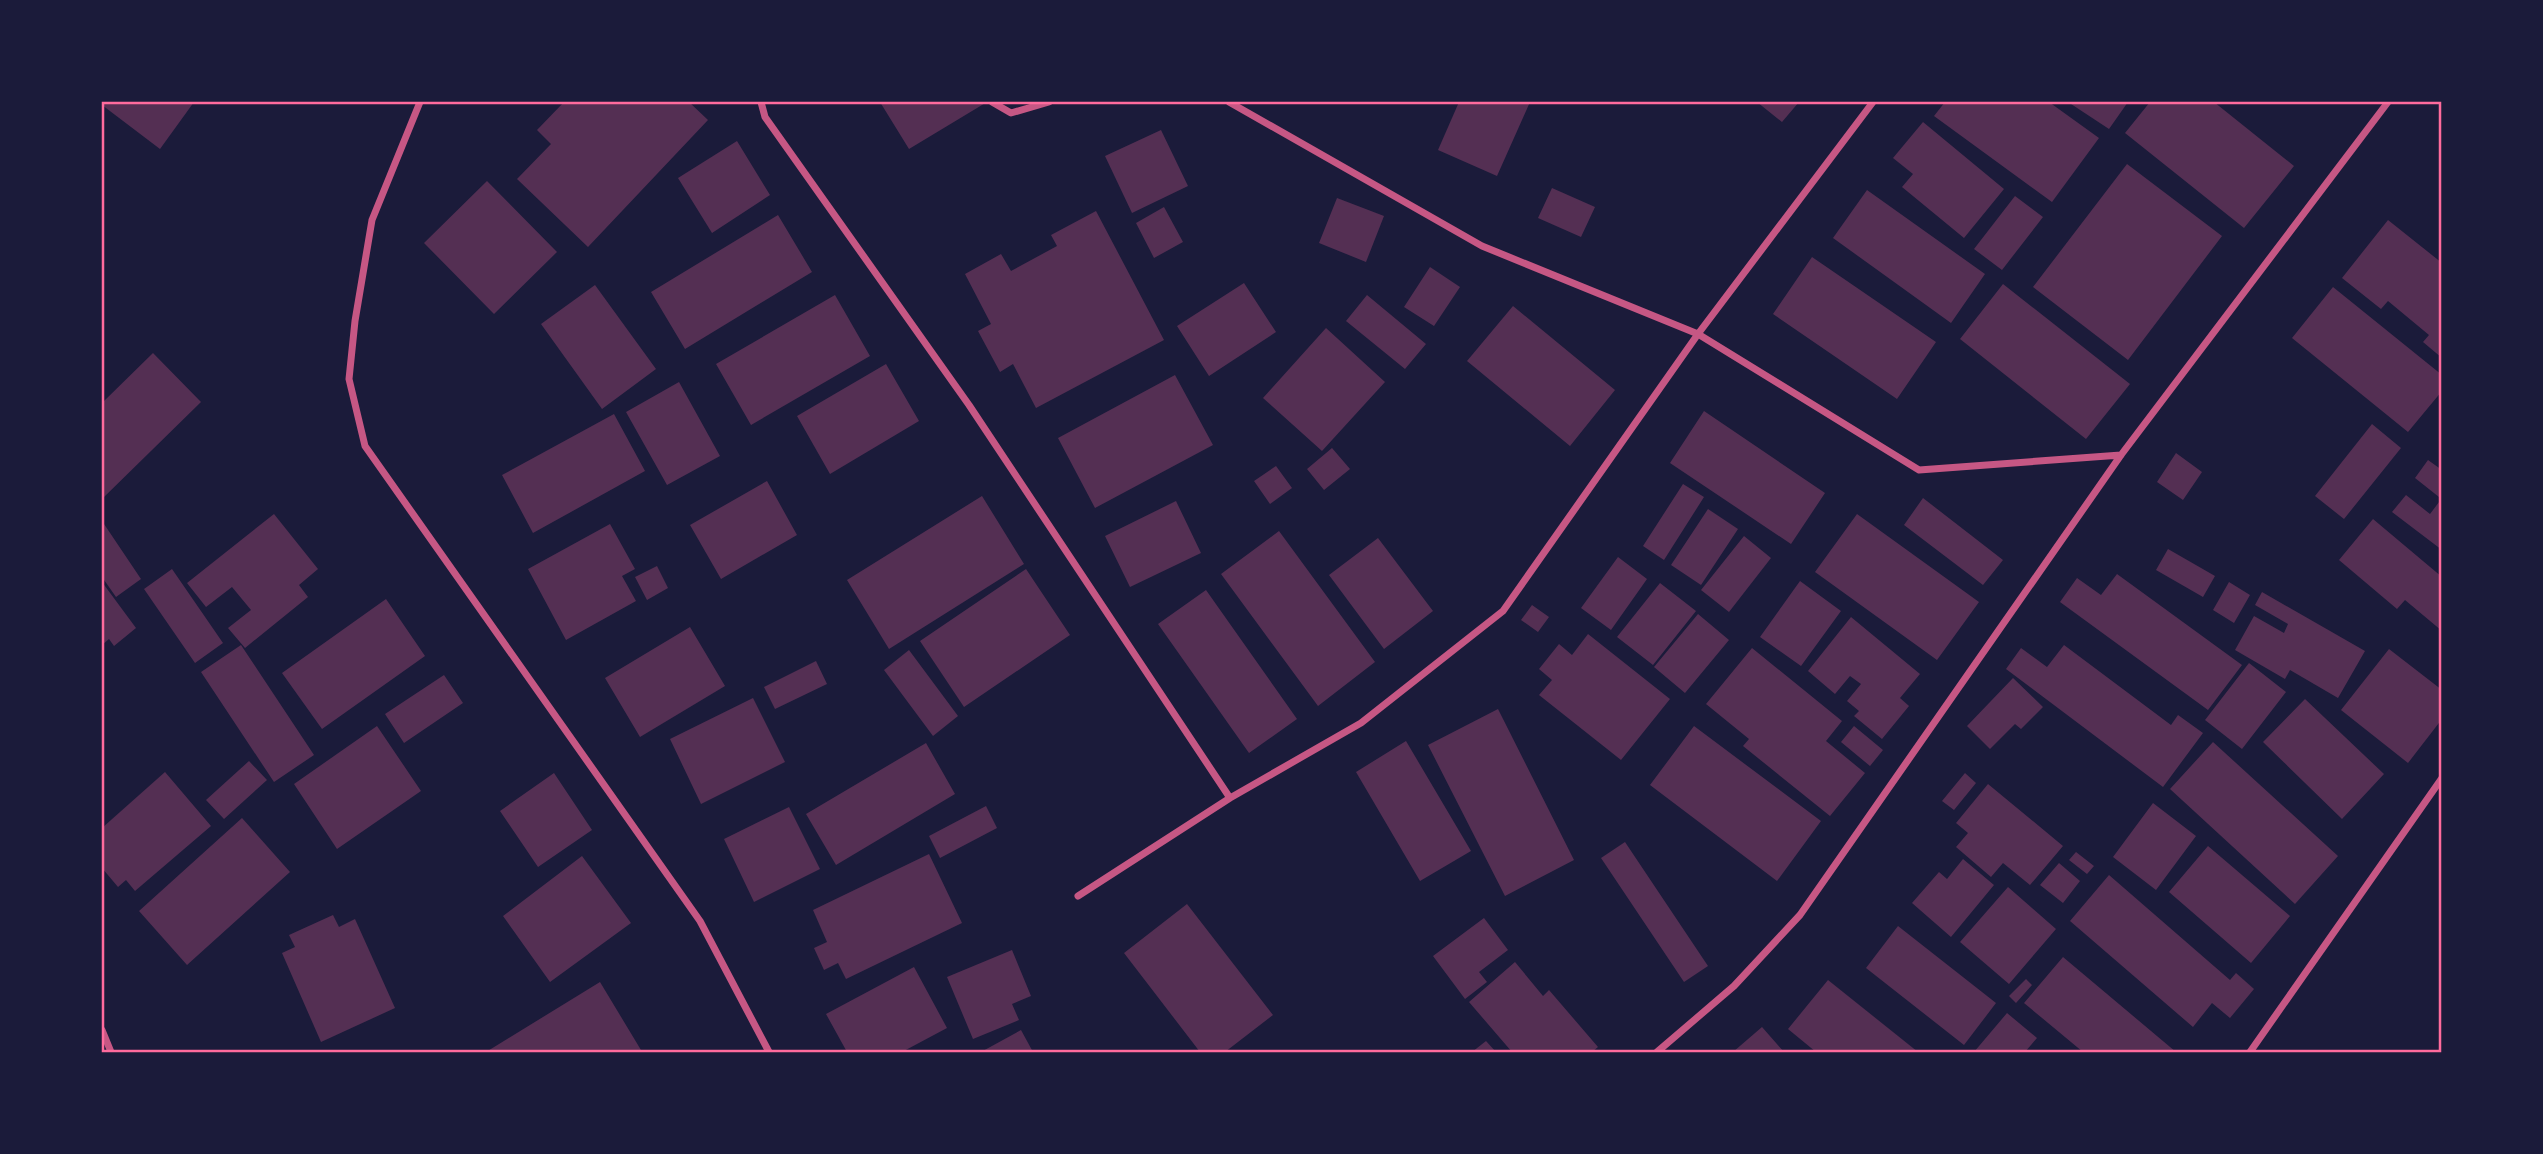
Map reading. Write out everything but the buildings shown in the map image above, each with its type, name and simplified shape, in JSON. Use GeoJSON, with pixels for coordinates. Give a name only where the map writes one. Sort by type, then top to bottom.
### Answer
{"type":"FeatureCollection","features":[{"type":"Feature","properties":{"kind":"street"},"geometry":{"type":"LineString","coordinates":[[420,102],[372,220],[355,321],[349,379],[365,446],[700,921],[769,1052]]}},
{"type":"Feature","properties":{"kind":"street"},"geometry":{"type":"LineString","coordinates":[[761,102],[765,117],[969,405],[1230,798]]}},
{"type":"Feature","properties":{"kind":"street"},"geometry":{"type":"LineString","coordinates":[[992,102],[1011,113],[1049,102]]}},
{"type":"Feature","properties":{"kind":"street"},"geometry":{"type":"LineString","coordinates":[[1229,102],[1482,246],[1698,334],[1919,470],[2121,455]]}},
{"type":"Feature","properties":{"kind":"street"},"geometry":{"type":"LineString","coordinates":[[1078,897],[1230,798],[1361,723],[1503,611],[1698,334],[1872,102]]}},
{"type":"Feature","properties":{"kind":"street"},"geometry":{"type":"LineString","coordinates":[[1657,1052],[1734,986],[1800,915],[2121,455],[2388,102]]}},
{"type":"Feature","properties":{"kind":"street"},"geometry":{"type":"LineString","coordinates":[[2250,1052],[2441,778]]}},
{"type":"Feature","properties":{"kind":"street"},"geometry":{"type":"LineString","coordinates":[[102,1030],[111,1052]]}}]}
